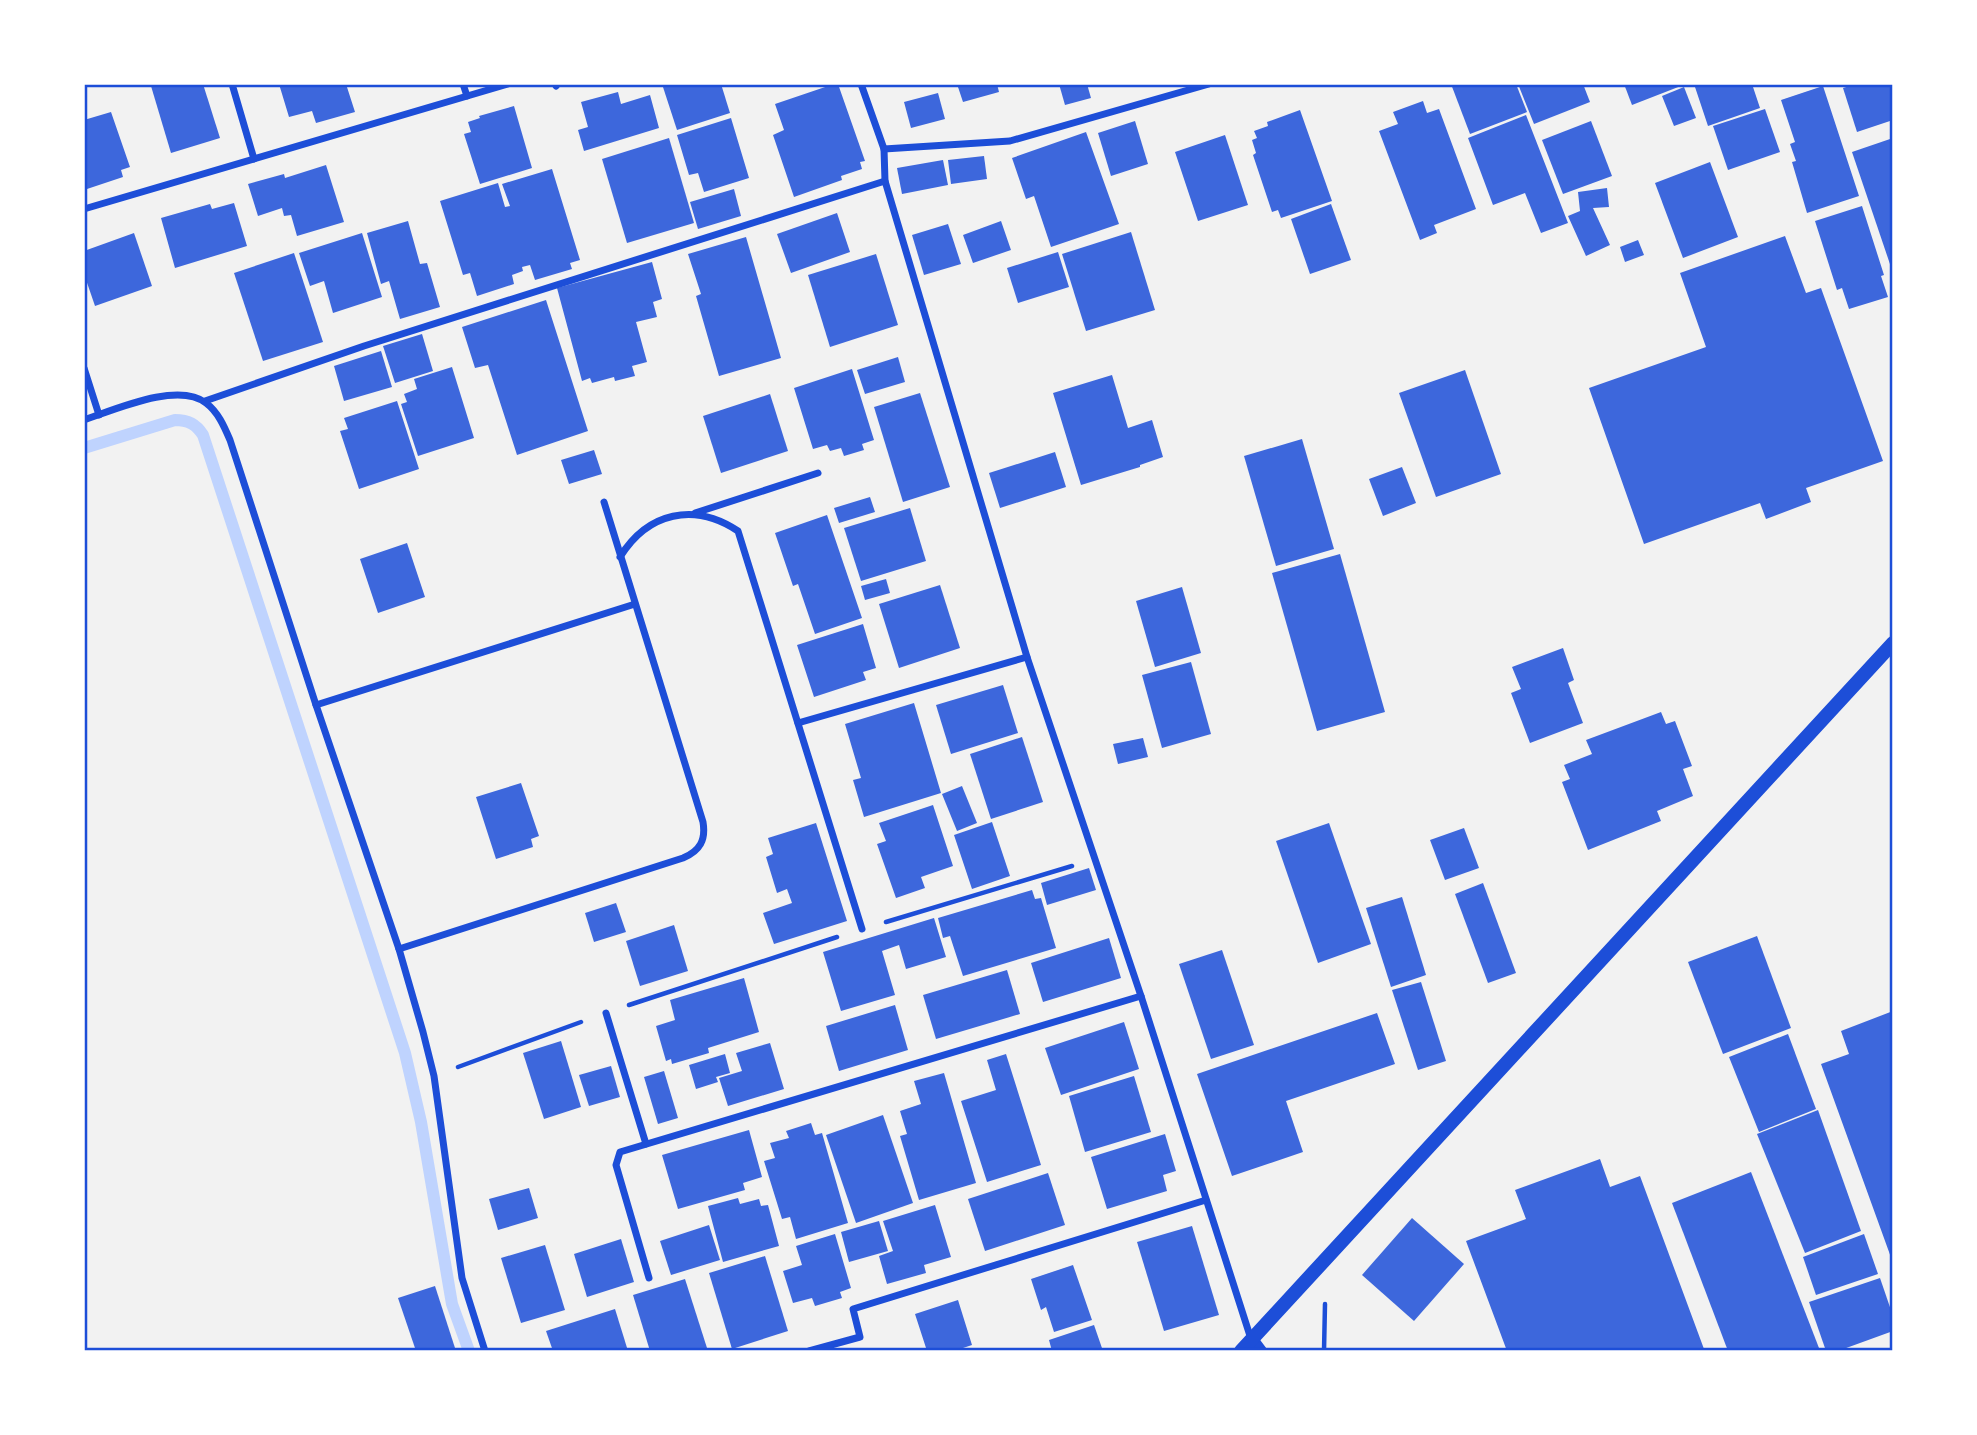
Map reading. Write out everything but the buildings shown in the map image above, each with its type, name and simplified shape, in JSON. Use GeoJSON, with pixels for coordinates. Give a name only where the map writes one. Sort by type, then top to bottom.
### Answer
{"type":"FeatureCollection","features":[{"type":"Feature","properties":{"kind":"main road"},"geometry":{"type":"LineString","coordinates":[[1241,1351],[1893,643]]}},
{"type":"Feature","properties":{"kind":"street"},"geometry":{"type":"LineString","coordinates":[[232,84],[254,159]]}},
{"type":"Feature","properties":{"kind":"street"},"geometry":{"type":"LineString","coordinates":[[463,84],[467,96]]}},
{"type":"Feature","properties":{"kind":"street"},"geometry":{"type":"LineString","coordinates":[[84,209],[508,84]]}},
{"type":"Feature","properties":{"kind":"street"},"geometry":{"type":"LineString","coordinates":[[861,84],[884,149],[885,181],[1027,657],[1252,1339],[1261,1351]]}},
{"type":"Feature","properties":{"kind":"street"},"geometry":{"type":"LineString","coordinates":[[884,149],[1010,141],[1209,84]]}},
{"type":"Feature","properties":{"kind":"street"},"geometry":{"type":"LineString","coordinates":[[205,401],[377,342],[885,181]]}},
{"type":"Feature","properties":{"kind":"street"},"geometry":{"type":"LineString","coordinates":[[84,368],[99,415]]}},
{"type":"Feature","properties":{"kind":"street"},"geometry":{"type":"LineString","coordinates":[[84,420],[155,397],[190,396],[205,401],[215,412],[230,440],[399,949],[434,1076],[462,1278],[485,1351]]}},
{"type":"Feature","properties":{"kind":"street"},"geometry":{"type":"LineString","coordinates":[[620,557],[635,537],[667,518],[691,514],[818,473]]}},
{"type":"Feature","properties":{"kind":"street"},"geometry":{"type":"LineString","coordinates":[[399,949],[683,858],[699,848],[703,840],[704,822],[604,502]]}},
{"type":"Feature","properties":{"kind":"street"},"geometry":{"type":"LineString","coordinates":[[691,514],[716,519],[738,531],[862,929]]}},
{"type":"Feature","properties":{"kind":"street"},"geometry":{"type":"LineString","coordinates":[[316,705],[635,604]]}},
{"type":"Feature","properties":{"kind":"street"},"geometry":{"type":"LineString","coordinates":[[798,723],[1027,657]]}},
{"type":"Feature","properties":{"kind":"street"},"geometry":{"type":"LineString","coordinates":[[649,1278],[616,1165],[620,1152],[1141,996]]}},
{"type":"Feature","properties":{"kind":"street"},"geometry":{"type":"LineString","coordinates":[[606,1013],[646,1144]]}},
{"type":"Feature","properties":{"kind":"street"},"geometry":{"type":"LineString","coordinates":[[809,1351],[860,1337],[853,1309],[1206,1199]]}},
{"type":"Feature","properties":{"kind":"path"},"geometry":{"type":"LineString","coordinates":[[434,1076],[606,1013],[862,929],[1095,859]]}},
{"type":"Feature","properties":{"kind":"waterway"},"geometry":{"type":"LineString","coordinates":[[84,448],[175,420],[191,423],[203,435],[405,1053],[421,1122],[452,1304],[469,1351]]}}]}
